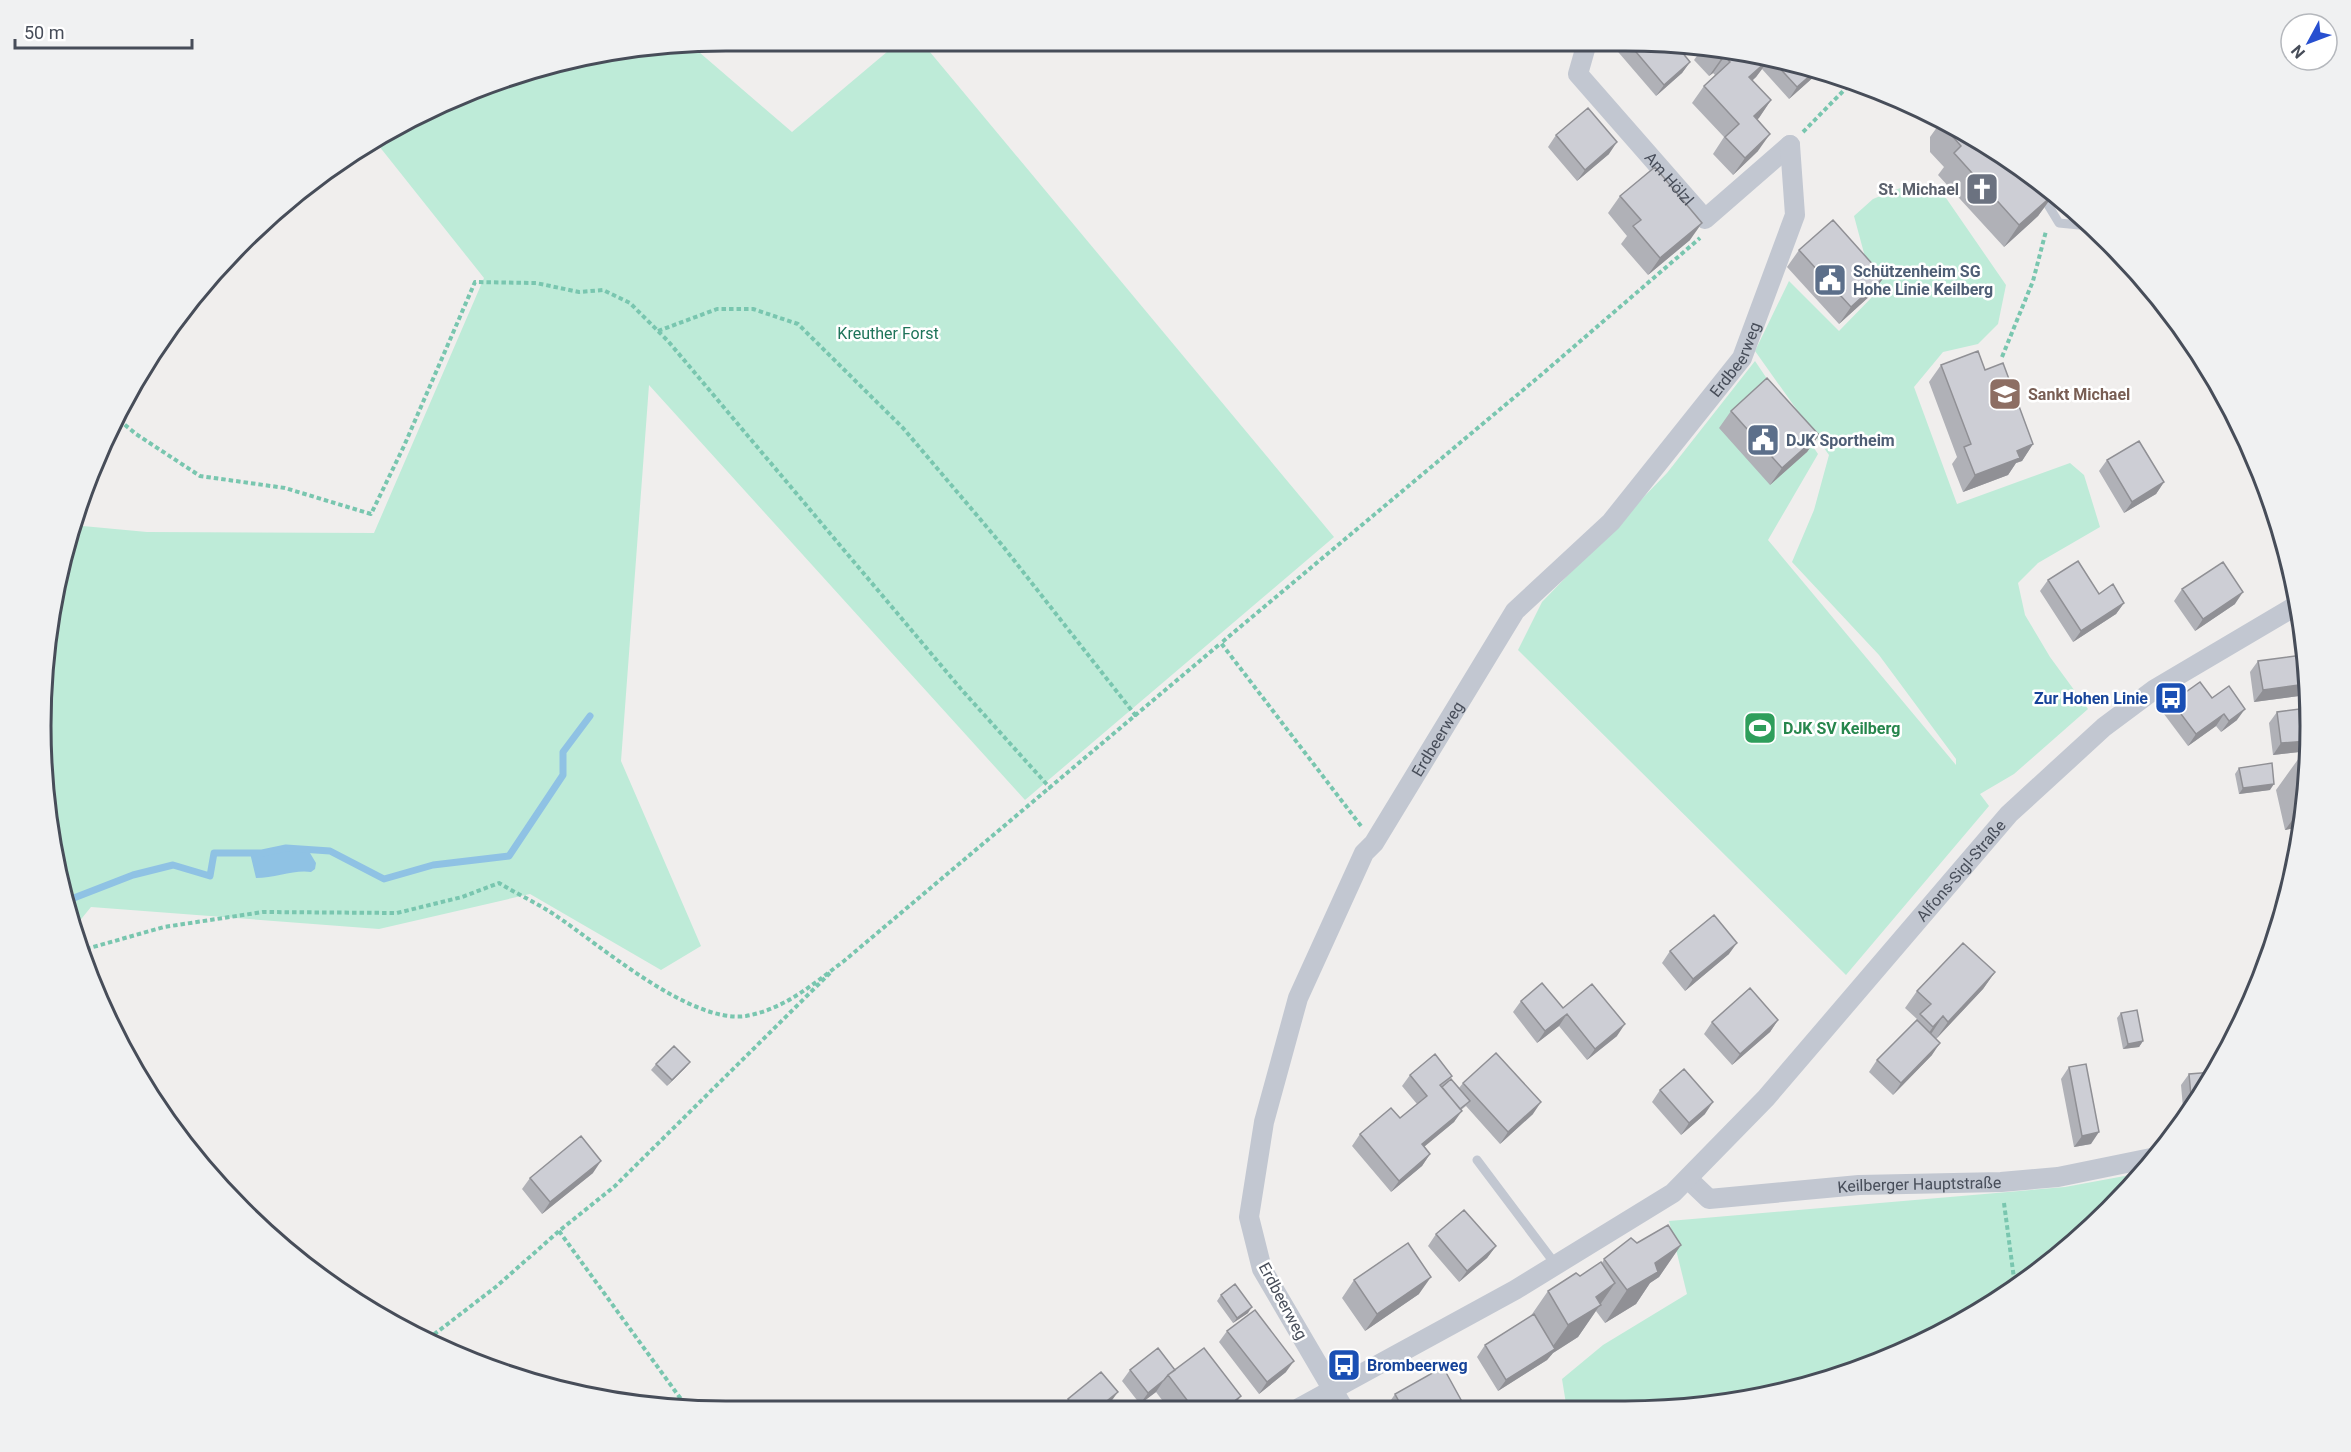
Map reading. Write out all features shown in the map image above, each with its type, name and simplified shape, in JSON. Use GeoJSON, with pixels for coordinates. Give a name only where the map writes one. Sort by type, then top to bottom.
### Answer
{"type":"FeatureCollection","features":[{"type":"Feature","properties":{"kind":"street","name":"Am Hölzl"},"geometry":{"type":"LineString","coordinates":[[1585,51],[1578,74],[1705,219],[1745,187],[1790,145]]}},
{"type":"Feature","properties":{"kind":"street","name":"Erdbeerweg"},"geometry":{"type":"LineString","coordinates":[[1332,1388],[1262,1269],[1250,1217],[1264,1122],[1298,998],[1364,853],[1374,843],[1515,612],[1611,522],[1742,358],[1795,215],[1790,145]]}},
{"type":"Feature","properties":{"kind":"street","name":"Alfons-Sigl-Straße"},"geometry":{"type":"LineString","coordinates":[[1556,1266],[1673,1193],[1688,1179],[1766,1098],[2009,814],[2104,727],[2147,695],[2289,609]]}},
{"type":"Feature","properties":{"kind":"street","name":"Keilberger Hauptstraße"},"geometry":{"type":"LineString","coordinates":[[1688,1179],[1709,1199],[1859,1185],[2001,1182],[2058,1177],[2141,1160]]}},
{"type":"Feature","properties":{"kind":"street"},"geometry":{"type":"LineString","coordinates":[[1311,1401],[1556,1266]]}},
{"type":"Feature","properties":{"kind":"street"},"geometry":{"type":"LineString","coordinates":[[1332,1388],[1339,1401]]}},
{"type":"Feature","properties":{"kind":"lane"},"geometry":{"type":"LineString","coordinates":[[2042,195],[2059,223],[2076,225]]}},
{"type":"Feature","properties":{"kind":"lane"},"geometry":{"type":"LineString","coordinates":[[1477,1160],[1556,1266]]}},
{"type":"Feature","properties":{"kind":"path"},"geometry":{"type":"LineString","coordinates":[[1790,145],[1846,88]]}},
{"type":"Feature","properties":{"kind":"path"},"geometry":{"type":"LineString","coordinates":[[2002,357],[2032,281],[2052,211]]}},
{"type":"Feature","properties":{"kind":"path"},"geometry":{"type":"LineString","coordinates":[[89,948],[164,927],[263,912],[397,913],[462,897],[499,883],[553,914],[655,986],[710,1012],[744,1016],[787,1003],[844,961],[1051,789],[1221,643],[1541,375],[1707,232],[1705,219]]}},
{"type":"Feature","properties":{"kind":"path"},"geometry":{"type":"LineString","coordinates":[[123,423],[200,476],[285,488],[371,514],[404,446],[475,282],[536,283],[579,292],[603,290],[630,303],[658,331],[961,689],[1051,789]]}},
{"type":"Feature","properties":{"kind":"path"},"geometry":{"type":"LineString","coordinates":[[658,331],[717,309],[753,309],[798,324],[903,428],[1002,545],[1136,716]]}},
{"type":"Feature","properties":{"kind":"path"},"geometry":{"type":"LineString","coordinates":[[1221,643],[1374,843]]}},
{"type":"Feature","properties":{"kind":"path"},"geometry":{"type":"LineString","coordinates":[[434,1334],[498,1286],[559,1231],[615,1186],[844,961]]}},
{"type":"Feature","properties":{"kind":"path"},"geometry":{"type":"LineString","coordinates":[[2001,1182],[2014,1277]]}},
{"type":"Feature","properties":{"kind":"path"},"geometry":{"type":"LineString","coordinates":[[559,1231],[682,1400]]}},
{"type":"Feature","properties":{"kind":"green space","name":"Kreuther Forst"},"geometry":{"type":"Polygon","coordinates":[[[888,51],[929,51],[1334,537],[1025,800],[649,385],[621,761],[701,946],[661,970],[530,894],[379,929],[91,907],[80,920],[64,858],[57,814],[52,770],[51,726],[52,682],[57,638],[64,594],[82,526],[147,532],[374,533],[484,278],[379,147],[468,102],[509,87],[594,64],[682,52],[699,52],[792,132],[888,51]]]}},
{"type":"Feature","properties":{"kind":"green space"},"geometry":{"type":"Polygon","coordinates":[[[1915,182],[1946,198],[2006,285],[1998,324],[1978,344],[1943,352],[1914,387],[1957,504],[2070,463],[2084,475],[2100,527],[2038,563],[2018,583],[2025,615],[2050,657],[2088,709],[2014,774],[1980,794],[1989,806],[1846,975],[1518,650],[1542,602],[1667,473],[1755,361],[1818,454],[1768,540],[1956,765],[1956,759],[1879,655],[1792,562],[1814,510],[1829,455],[1755,351],[1789,281],[1839,331],[1875,294],[1854,216],[1873,199],[1915,182]]]}},
{"type":"Feature","properties":{"kind":"green space"},"geometry":{"type":"Polygon","coordinates":[[[2128,1175],[2102,1203],[2036,1262],[1962,1311],[1883,1350],[1800,1378],[1757,1388],[1669,1400],[1566,1401],[1562,1379],[1603,1345],[1687,1294],[1669,1221],[2065,1187],[2128,1175]]]}},
{"type":"Feature","properties":{"kind":"water"},"geometry":{"type":"Polygon","coordinates":[[[286,848],[307,848],[316,863],[315,869],[311,872],[256,878],[250,853],[286,848]]]}},
{"type":"Feature","properties":{"kind":"building"},"geometry":{"type":"Polygon","coordinates":[[[1635,51],[1683,54],[1690,62],[1664,85],[1635,51]]]}},
{"type":"Feature","properties":{"kind":"building"},"geometry":{"type":"Polygon","coordinates":[[[1728,59],[1762,65],[1749,77],[1771,100],[1754,116],[1770,134],[1745,158],[1725,137],[1739,124],[1704,86],[1730,62],[1728,59]]]}},
{"type":"Feature","properties":{"kind":"building"},"geometry":{"type":"Polygon","coordinates":[[[1781,70],[1809,77],[1797,87],[1781,70]]]}},
{"type":"Feature","properties":{"kind":"building"},"geometry":{"type":"Polygon","coordinates":[[[1588,108],[1617,142],[1585,170],[1556,135],[1588,108]]]}},
{"type":"Feature","properties":{"kind":"building"},"geometry":{"type":"Polygon","coordinates":[[[1951,135],[2000,165],[2047,200],[2019,225],[1954,153],[1961,146],[1951,135]]]}},
{"type":"Feature","properties":{"kind":"building"},"geometry":{"type":"Polygon","coordinates":[[[1655,167],[1702,223],[1660,258],[1633,226],[1641,220],[1620,196],[1655,167]]]}},
{"type":"Feature","properties":{"kind":"building"},"geometry":{"type":"Polygon","coordinates":[[[1833,220],[1884,277],[1851,307],[1799,250],[1833,220]]]}},
{"type":"Feature","properties":{"kind":"building"},"geometry":{"type":"Polygon","coordinates":[[[1978,351],[1985,370],[2003,363],[2033,444],[2017,451],[2020,458],[1975,475],[1964,447],[1971,444],[1941,365],[1978,351]]]}},
{"type":"Feature","properties":{"kind":"building"},"geometry":{"type":"Polygon","coordinates":[[[1767,378],[1819,435],[1782,468],[1731,411],[1767,378]]]}},
{"type":"Feature","properties":{"kind":"building"},"geometry":{"type":"Polygon","coordinates":[[[2139,441],[2164,482],[2132,502],[2107,460],[2139,441]]]}},
{"type":"Feature","properties":{"kind":"building"},"geometry":{"type":"Polygon","coordinates":[[[2078,561],[2099,594],[2113,584],[2124,603],[2081,631],[2048,580],[2078,561]]]}},
{"type":"Feature","properties":{"kind":"building"},"geometry":{"type":"Polygon","coordinates":[[[2223,562],[2243,592],[2203,619],[2182,589],[2223,562]]]}},
{"type":"Feature","properties":{"kind":"building"},"geometry":{"type":"Polygon","coordinates":[[[2296,656],[2299,685],[2263,690],[2258,661],[2296,656]]]}},
{"type":"Feature","properties":{"kind":"building"},"geometry":{"type":"Polygon","coordinates":[[[2200,682],[2212,698],[2229,686],[2245,709],[2229,721],[2224,714],[2196,734],[2172,702],[2200,682]]]}},
{"type":"Feature","properties":{"kind":"building"},"geometry":{"type":"Polygon","coordinates":[[[2300,709],[2300,742],[2281,743],[2277,712],[2300,709]]]}},
{"type":"Feature","properties":{"kind":"building"},"geometry":{"type":"Polygon","coordinates":[[[2272,763],[2274,784],[2243,788],[2239,768],[2272,763]]]}},
{"type":"Feature","properties":{"kind":"building"},"geometry":{"type":"Polygon","coordinates":[[[1714,915],[1737,943],[1693,979],[1670,951],[1714,915]]]}},
{"type":"Feature","properties":{"kind":"building"},"geometry":{"type":"Polygon","coordinates":[[[1963,943],[1995,972],[1948,1022],[1943,1016],[1933,1027],[1920,1014],[1931,1004],[1917,991],[1963,943]]]}},
{"type":"Feature","properties":{"kind":"building"},"geometry":{"type":"Polygon","coordinates":[[[1542,983],[1563,1008],[1592,984],[1625,1024],[1595,1049],[1567,1014],[1545,1031],[1521,1001],[1542,983]]]}},
{"type":"Feature","properties":{"kind":"building"},"geometry":{"type":"Polygon","coordinates":[[[1750,988],[1778,1020],[1740,1054],[1712,1022],[1750,988]]]}},
{"type":"Feature","properties":{"kind":"building"},"geometry":{"type":"Polygon","coordinates":[[[2137,1010],[2143,1041],[2128,1044],[2121,1013],[2137,1010]]]}},
{"type":"Feature","properties":{"kind":"building"},"geometry":{"type":"Polygon","coordinates":[[[1917,1020],[1940,1043],[1901,1083],[1877,1060],[1917,1020]]]}},
{"type":"Feature","properties":{"kind":"building"},"geometry":{"type":"Polygon","coordinates":[[[674,1046],[690,1062],[672,1080],[656,1064],[674,1046]]]}},
{"type":"Feature","properties":{"kind":"building"},"geometry":{"type":"Polygon","coordinates":[[[1496,1053],[1541,1102],[1508,1132],[1463,1083],[1496,1053]]]}},
{"type":"Feature","properties":{"kind":"building"},"geometry":{"type":"Polygon","coordinates":[[[1435,1054],[1452,1076],[1440,1085],[1462,1111],[1422,1144],[1430,1154],[1399,1181],[1360,1134],[1391,1108],[1400,1118],[1427,1096],[1410,1075],[1435,1054]]]}},
{"type":"Feature","properties":{"kind":"building"},"geometry":{"type":"Polygon","coordinates":[[[2086,1064],[2099,1132],[2082,1136],[2069,1067],[2086,1064]]]}},
{"type":"Feature","properties":{"kind":"building"},"geometry":{"type":"Polygon","coordinates":[[[1684,1069],[1713,1102],[1689,1123],[1660,1090],[1684,1069]]]}},
{"type":"Feature","properties":{"kind":"building"},"geometry":{"type":"Polygon","coordinates":[[[2204,1073],[2191,1094],[2189,1074],[2204,1073]]]}},
{"type":"Feature","properties":{"kind":"building"},"geometry":{"type":"Polygon","coordinates":[[[1451,1079],[1470,1101],[1460,1109],[1442,1087],[1451,1079]]]}},
{"type":"Feature","properties":{"kind":"building"},"geometry":{"type":"Polygon","coordinates":[[[581,1136],[601,1161],[550,1202],[530,1178],[581,1136]]]}},
{"type":"Feature","properties":{"kind":"building"},"geometry":{"type":"Polygon","coordinates":[[[1464,1210],[1496,1246],[1467,1271],[1436,1234],[1464,1210]]]}},
{"type":"Feature","properties":{"kind":"building"},"geometry":{"type":"Polygon","coordinates":[[[1668,1225],[1681,1245],[1655,1263],[1658,1272],[1627,1290],[1604,1259],[1631,1238],[1637,1243],[1668,1225]]]}},
{"type":"Feature","properties":{"kind":"building"},"geometry":{"type":"Polygon","coordinates":[[[1408,1243],[1431,1277],[1377,1314],[1354,1280],[1408,1243]]]}},
{"type":"Feature","properties":{"kind":"building"},"geometry":{"type":"Polygon","coordinates":[[[1601,1262],[1615,1283],[1596,1297],[1601,1305],[1568,1325],[1548,1291],[1576,1273],[1580,1276],[1601,1262]]]}},
{"type":"Feature","properties":{"kind":"building"},"geometry":{"type":"Polygon","coordinates":[[[1235,1284],[1252,1307],[1237,1318],[1221,1295],[1235,1284]]]}},
{"type":"Feature","properties":{"kind":"building"},"geometry":{"type":"Polygon","coordinates":[[[1255,1310],[1294,1361],[1267,1382],[1227,1331],[1255,1310]]]}},
{"type":"Feature","properties":{"kind":"building"},"geometry":{"type":"Polygon","coordinates":[[[1534,1314],[1555,1349],[1506,1380],[1485,1345],[1534,1314]]]}},
{"type":"Feature","properties":{"kind":"building"},"geometry":{"type":"Polygon","coordinates":[[[1158,1348],[1175,1370],[1148,1393],[1130,1370],[1158,1348]]]}},
{"type":"Feature","properties":{"kind":"building"},"geometry":{"type":"Polygon","coordinates":[[[1204,1348],[1241,1396],[1234,1401],[1188,1401],[1168,1375],[1204,1348]]]}},
{"type":"Feature","properties":{"kind":"building"},"geometry":{"type":"Polygon","coordinates":[[[1443,1367],[1462,1401],[1399,1401],[1395,1394],[1443,1367]]]}},
{"type":"Feature","properties":{"kind":"building"},"geometry":{"type":"Polygon","coordinates":[[[1101,1372],[1118,1392],[1107,1401],[1069,1401],[1068,1399],[1101,1372]]]}},
{"type":"Feature","properties":{"kind":"waterway"},"geometry":{"type":"LineString","coordinates":[[73,898],[133,875],[173,865],[210,876],[214,853],[262,853],[286,848],[330,851],[384,879],[433,865],[509,856],[563,775],[563,752],[590,716]]}},
{"type":"Feature","properties":{"kind":"place","name":"St. Michael"},"geometry":{"type":"Point","coordinates":[1982,189]}},
{"type":"Feature","properties":{"kind":"place","name":"Schützenheim SG Hohe Linie Keilberg"},"geometry":{"type":"Point","coordinates":[1830,280]}},
{"type":"Feature","properties":{"kind":"place","name":"Sankt Michael"},"geometry":{"type":"Point","coordinates":[2005,394]}},
{"type":"Feature","properties":{"kind":"place","name":"DJK Sportheim"},"geometry":{"type":"Point","coordinates":[1763,440]}},
{"type":"Feature","properties":{"kind":"place","name":"Zur Hohen Linie"},"geometry":{"type":"Point","coordinates":[2171,698]}},
{"type":"Feature","properties":{"kind":"place","name":"DJK SV Keilberg"},"geometry":{"type":"Point","coordinates":[1760,728]}},
{"type":"Feature","properties":{"kind":"place","name":"Brombeerweg"},"geometry":{"type":"Point","coordinates":[1344,1365]}}]}
